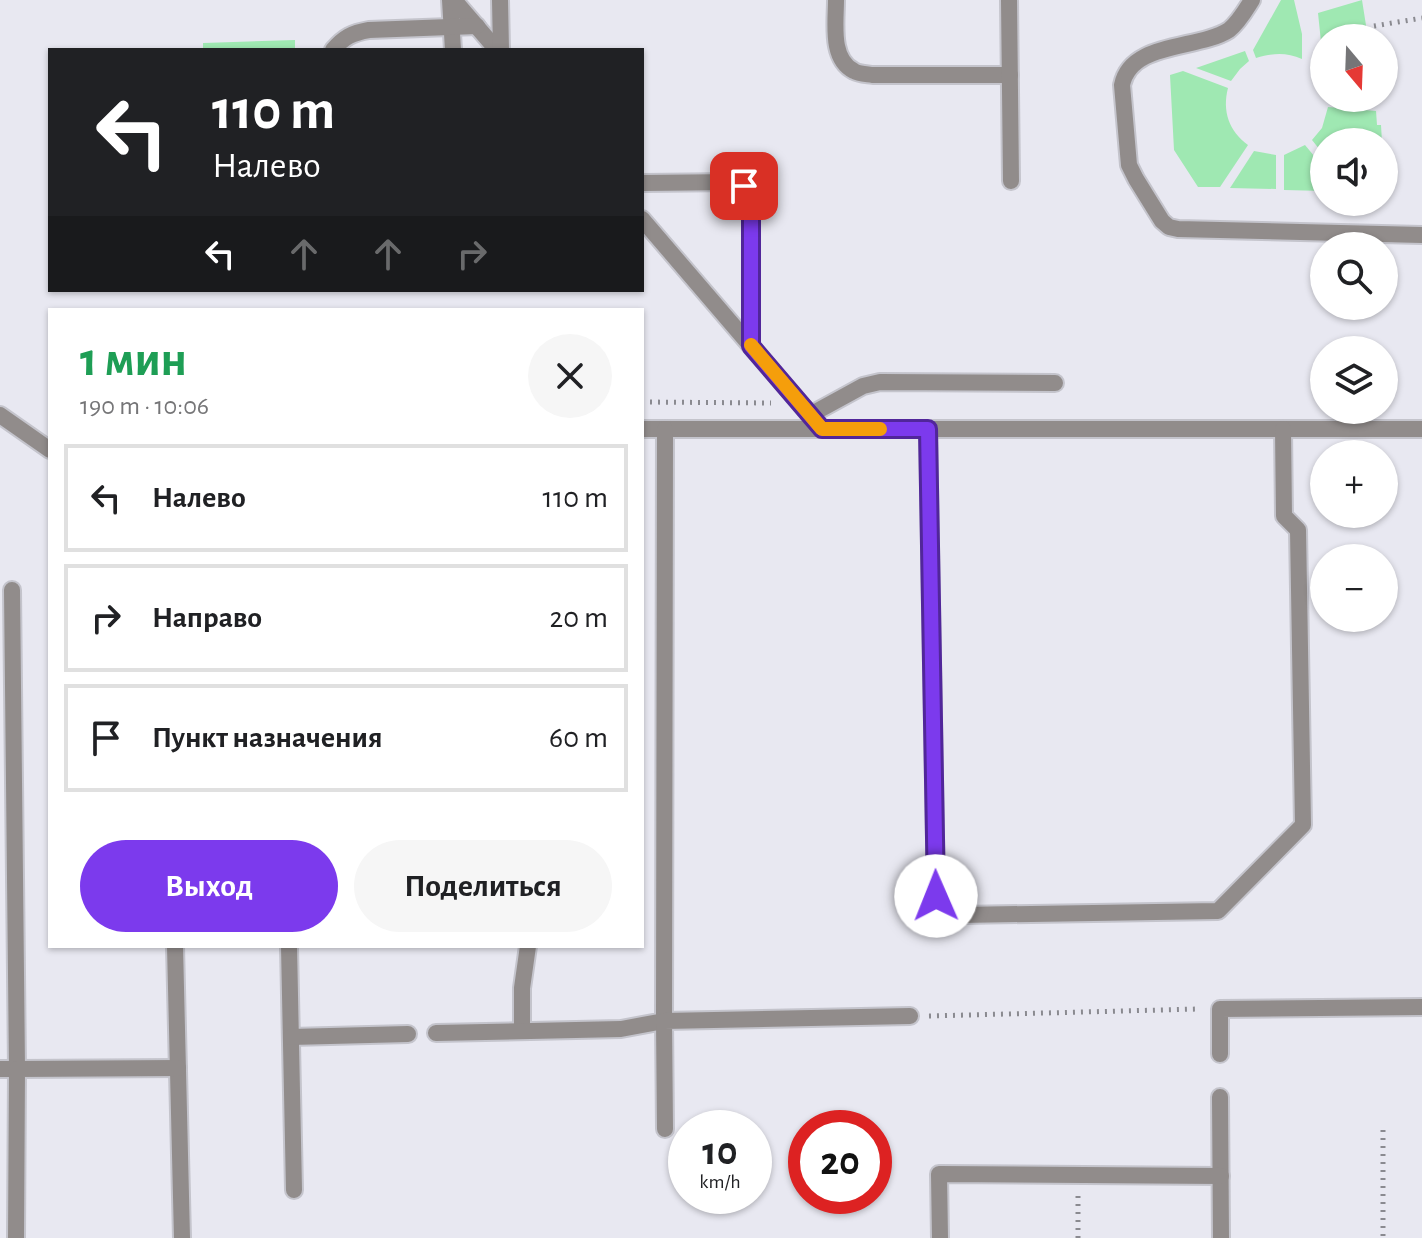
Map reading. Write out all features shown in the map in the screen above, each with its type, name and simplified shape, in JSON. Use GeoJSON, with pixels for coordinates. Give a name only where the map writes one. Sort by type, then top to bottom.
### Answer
{"type":"FeatureCollection","features":[{"type":"Feature","properties":{"kind":"lane"},"geometry":{"type":"LineString","coordinates":[[452,0],[497,48]]}},
{"type":"Feature","properties":{"kind":"lane"},"geometry":{"type":"LineString","coordinates":[[452,0],[453,48]]}},
{"type":"Feature","properties":{"kind":"lane"},"geometry":{"type":"LineString","coordinates":[[499,48],[500,0]]}},
{"type":"Feature","properties":{"kind":"lane"},"geometry":{"type":"LineString","coordinates":[[836,0],[836,45],[841,61],[854,72],[873,75],[1010,75]]}},
{"type":"Feature","properties":{"kind":"lane"},"geometry":{"type":"LineString","coordinates":[[1009,0],[1011,181]]}},
{"type":"Feature","properties":{"kind":"lane"},"geometry":{"type":"LineString","coordinates":[[1252,0],[1239,20],[1222,34],[1145,56],[1124,75],[1122,85],[1129,165],[1162,221],[1178,229],[1422,235]]}},
{"type":"Feature","properties":{"kind":"lane"},"geometry":{"type":"LineString","coordinates":[[335,48],[351,33],[369,30],[477,26]]}},
{"type":"Feature","properties":{"kind":"lane"},"geometry":{"type":"LineString","coordinates":[[644,183],[736,182],[750,193],[751,346]]}},
{"type":"Feature","properties":{"kind":"lane"},"geometry":{"type":"LineString","coordinates":[[644,221],[822,429]]}},
{"type":"Feature","properties":{"kind":"lane"},"geometry":{"type":"LineString","coordinates":[[805,409],[880,382],[1055,383]]}},
{"type":"Feature","properties":{"kind":"lane"},"geometry":{"type":"LineString","coordinates":[[0,415],[48,449]]}},
{"type":"Feature","properties":{"kind":"lane"},"geometry":{"type":"LineString","coordinates":[[644,429],[1422,429]]}},
{"type":"Feature","properties":{"kind":"lane"},"geometry":{"type":"LineString","coordinates":[[665,429],[665,1129]]}},
{"type":"Feature","properties":{"kind":"lane"},"geometry":{"type":"LineString","coordinates":[[928,429],[936,896],[960,915],[1218,911],[1303,825],[1298,530],[1284,516],[1283,429]]}},
{"type":"Feature","properties":{"kind":"lane"},"geometry":{"type":"LineString","coordinates":[[8,598],[8,1069],[16,1238]]}},
{"type":"Feature","properties":{"kind":"lane"},"geometry":{"type":"LineString","coordinates":[[175,948],[182,1238]]}},
{"type":"Feature","properties":{"kind":"lane"},"geometry":{"type":"LineString","coordinates":[[289,948],[294,1190]]}},
{"type":"Feature","properties":{"kind":"lane"},"geometry":{"type":"LineString","coordinates":[[522,1031],[522,988],[528,948]]}},
{"type":"Feature","properties":{"kind":"lane"},"geometry":{"type":"LineString","coordinates":[[1220,1054],[1220,1009],[1422,1007]]}},
{"type":"Feature","properties":{"kind":"lane"},"geometry":{"type":"LineString","coordinates":[[436,1033],[621,1029],[664,1021],[910,1016]]}},
{"type":"Feature","properties":{"kind":"lane"},"geometry":{"type":"LineString","coordinates":[[291,1037],[408,1034]]}},
{"type":"Feature","properties":{"kind":"lane"},"geometry":{"type":"LineString","coordinates":[[8,1069],[178,1068]]}},
{"type":"Feature","properties":{"kind":"lane"},"geometry":{"type":"LineString","coordinates":[[1220,1097],[1221,1238]]}},
{"type":"Feature","properties":{"kind":"lane"},"geometry":{"type":"LineString","coordinates":[[940,1238],[939,1174],[1221,1176]]}},
{"type":"Feature","properties":{"kind":"path"},"geometry":{"type":"LineString","coordinates":[[1386,24],[1422,18]]}},
{"type":"Feature","properties":{"kind":"path"},"geometry":{"type":"LineString","coordinates":[[644,402],[805,409]]}},
{"type":"Feature","properties":{"kind":"path"},"geometry":{"type":"LineString","coordinates":[[910,1016],[1220,1009]]}},
{"type":"Feature","properties":{"kind":"path"},"geometry":{"type":"LineString","coordinates":[[1383,1130],[1383,1238]]}},
{"type":"Feature","properties":{"kind":"path"},"geometry":{"type":"LineString","coordinates":[[1078,1175],[1078,1238]]}},
{"type":"Feature","properties":{"kind":"green space"},"geometry":{"type":"Polygon","coordinates":[[[1281,0],[1294,0],[1302,34],[1302,59],[1279,54],[1256,58],[1253,50],[1281,0]]]}},
{"type":"Feature","properties":{"kind":"green space"},"geometry":{"type":"Polygon","coordinates":[[[1362,0],[1366,24],[1319,24],[1318,13],[1362,0]]]}},
{"type":"Feature","properties":{"kind":"green space"},"geometry":{"type":"Polygon","coordinates":[[[295,40],[295,48],[203,48],[203,43],[295,40]]]}},
{"type":"Feature","properties":{"kind":"green space"},"geometry":{"type":"Polygon","coordinates":[[[1245,51],[1249,61],[1231,81],[1196,68],[1245,51]]]}},
{"type":"Feature","properties":{"kind":"green space"},"geometry":{"type":"Polygon","coordinates":[[[1183,71],[1228,88],[1226,105],[1229,120],[1248,145],[1220,187],[1198,187],[1174,150],[1170,75],[1183,71]]]}},
{"type":"Feature","properties":{"kind":"green space"},"geometry":{"type":"Polygon","coordinates":[[[1327,112],[1376,112],[1377,125],[1381,128],[1322,128],[1327,112]]]}},
{"type":"Feature","properties":{"kind":"green space"},"geometry":{"type":"Polygon","coordinates":[[[1305,145],[1310,151],[1310,191],[1284,190],[1284,155],[1305,145]]]}},
{"type":"Feature","properties":{"kind":"green space"},"geometry":{"type":"Polygon","coordinates":[[[1254,151],[1276,155],[1276,189],[1230,188],[1254,151]]]}},
{"type":"Feature","properties":{"kind":"slow traffic"},"geometry":{"type":"LineString","coordinates":[[751,345],[822,429],[880,429]]}},
{"type":"Feature","properties":{"kind":"route"},"geometry":{"type":"LineString","coordinates":[[744,186],[750,193],[751,202],[751,346],[822,429],[928,429],[936,896]]}}]}
